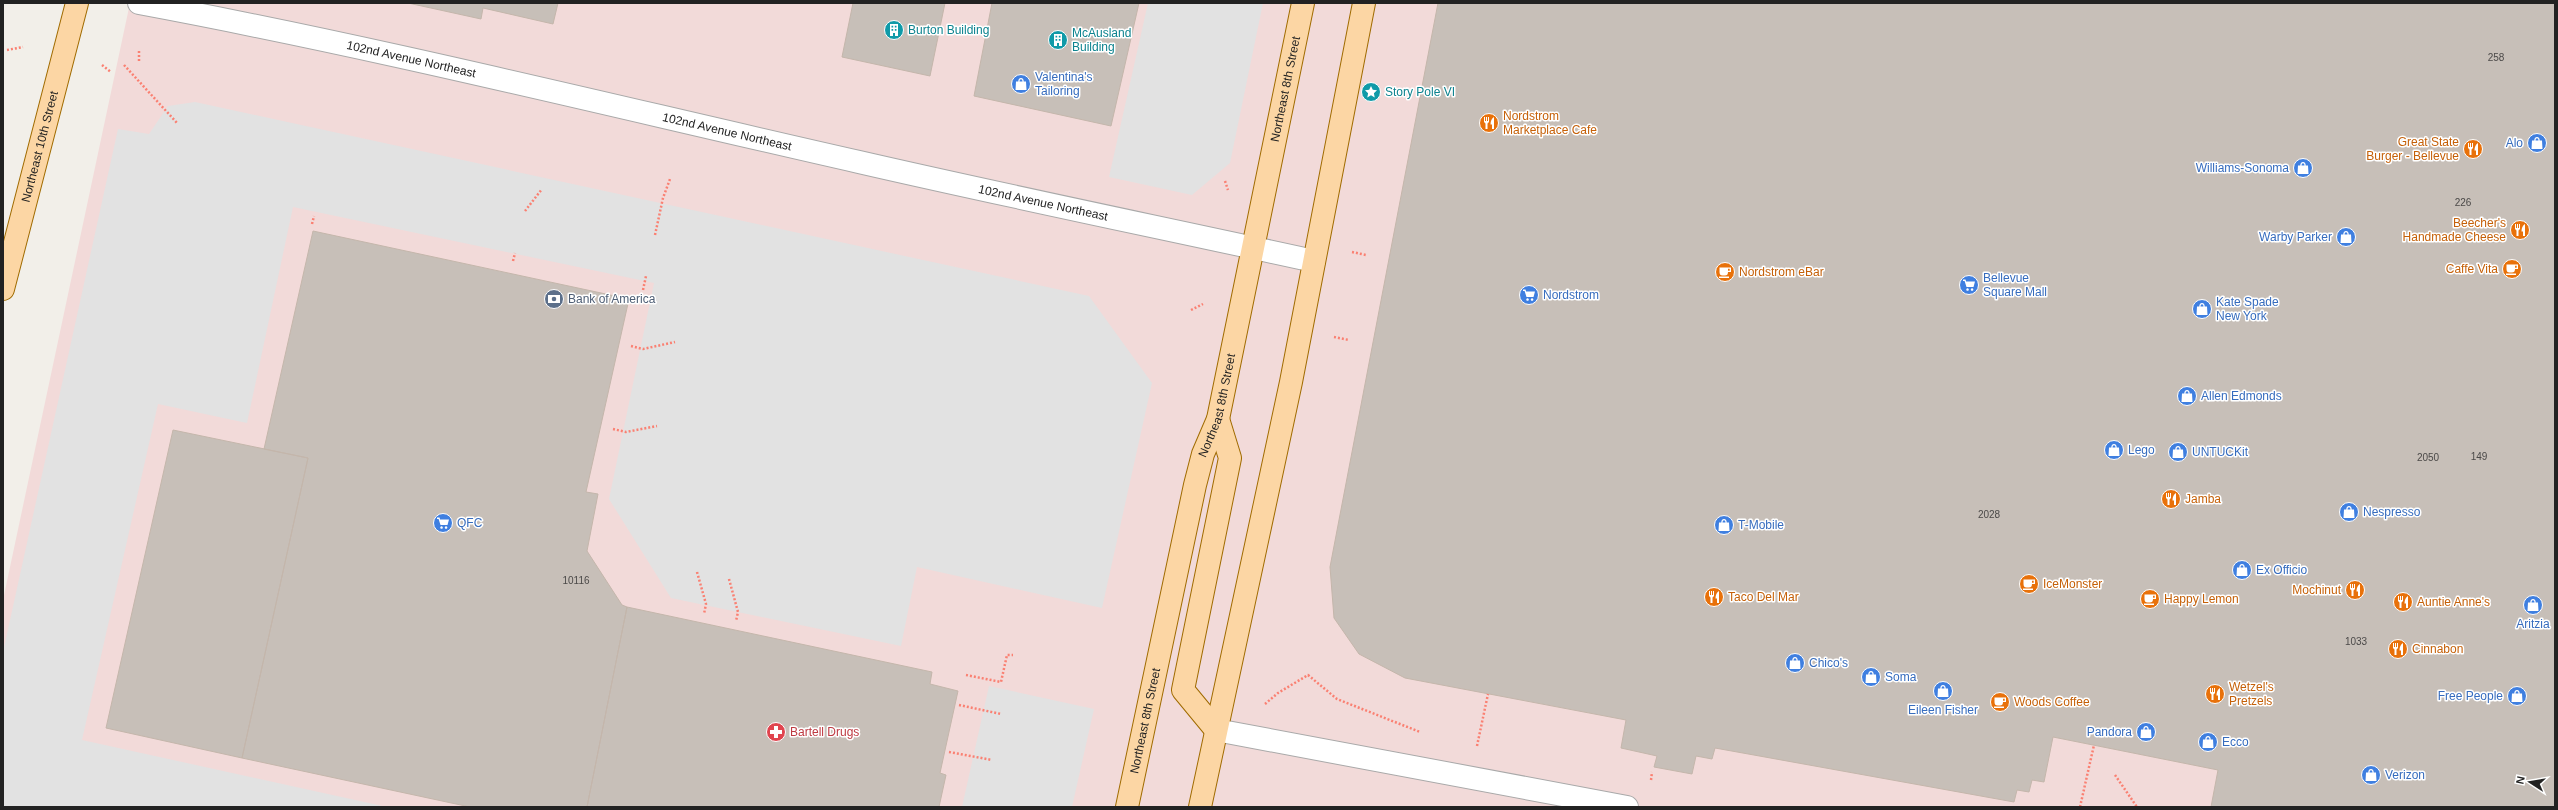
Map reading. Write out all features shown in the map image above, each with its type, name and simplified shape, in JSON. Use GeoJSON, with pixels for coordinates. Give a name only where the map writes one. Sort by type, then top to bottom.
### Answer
{"type":"FeatureCollection","features":[{"type":"Feature","properties":{"kind":"main road","name":"Northeast 10th Street"},"geometry":{"type":"LineString","coordinates":[[4,278],[77,3]]}},
{"type":"Feature","properties":{"kind":"main road","name":"Northeast 8th Street"},"geometry":{"type":"LineString","coordinates":[[1127,807],[1195,485],[1203,454],[1218,419],[1303,3]]}},
{"type":"Feature","properties":{"kind":"main road"},"geometry":{"type":"LineString","coordinates":[[1200,807],[1314,261],[1364,3]]}},
{"type":"Feature","properties":{"kind":"main road"},"geometry":{"type":"LineString","coordinates":[[1216,730],[1183,690],[1230,458],[1218,419]]}},
{"type":"Feature","properties":{"kind":"street","name":"102nd Avenue Northeast"},"geometry":{"type":"LineString","coordinates":[[139,3],[255,25],[540,87],[860,162],[1314,261]]}},
{"type":"Feature","properties":{"kind":"street"},"geometry":{"type":"LineString","coordinates":[[1216,730],[1627,807]]}},
{"type":"Feature","properties":{"kind":"path"},"geometry":{"type":"LineString","coordinates":[[7,50],[23,47]]}},
{"type":"Feature","properties":{"kind":"path"},"geometry":{"type":"LineString","coordinates":[[139,51],[139,63]]}},
{"type":"Feature","properties":{"kind":"path"},"geometry":{"type":"LineString","coordinates":[[102,65],[111,72]]}},
{"type":"Feature","properties":{"kind":"path"},"geometry":{"type":"LineString","coordinates":[[124,65],[178,124]]}},
{"type":"Feature","properties":{"kind":"path"},"geometry":{"type":"LineString","coordinates":[[655,234],[663,198],[670,179]]}},
{"type":"Feature","properties":{"kind":"path"},"geometry":{"type":"LineString","coordinates":[[1225,181],[1228,190]]}},
{"type":"Feature","properties":{"kind":"path"},"geometry":{"type":"LineString","coordinates":[[525,211],[542,189]]}},
{"type":"Feature","properties":{"kind":"path"},"geometry":{"type":"LineString","coordinates":[[312,224],[314,216]]}},
{"type":"Feature","properties":{"kind":"path"},"geometry":{"type":"LineString","coordinates":[[1352,252],[1366,255]]}},
{"type":"Feature","properties":{"kind":"path"},"geometry":{"type":"LineString","coordinates":[[514,261],[515,253]]}},
{"type":"Feature","properties":{"kind":"path"},"geometry":{"type":"LineString","coordinates":[[643,290],[646,276]]}},
{"type":"Feature","properties":{"kind":"path"},"geometry":{"type":"LineString","coordinates":[[1191,310],[1203,304]]}},
{"type":"Feature","properties":{"kind":"path"},"geometry":{"type":"LineString","coordinates":[[1334,337],[1349,340]]}},
{"type":"Feature","properties":{"kind":"path"},"geometry":{"type":"LineString","coordinates":[[631,346],[643,349],[675,342]]}},
{"type":"Feature","properties":{"kind":"path"},"geometry":{"type":"LineString","coordinates":[[612,429],[626,432],[657,426]]}},
{"type":"Feature","properties":{"kind":"path"},"geometry":{"type":"LineString","coordinates":[[697,572],[706,604],[704,614]]}},
{"type":"Feature","properties":{"kind":"path"},"geometry":{"type":"LineString","coordinates":[[729,579],[738,612],[736,621]]}},
{"type":"Feature","properties":{"kind":"path"},"geometry":{"type":"LineString","coordinates":[[966,675],[1001,682],[1007,654],[1013,655]]}},
{"type":"Feature","properties":{"kind":"path"},"geometry":{"type":"LineString","coordinates":[[1263,706],[1278,693],[1308,675],[1337,699],[1426,734]]}},
{"type":"Feature","properties":{"kind":"path"},"geometry":{"type":"LineString","coordinates":[[1478,741],[1488,694]]}},
{"type":"Feature","properties":{"kind":"path"},"geometry":{"type":"LineString","coordinates":[[960,705],[1001,714]]}},
{"type":"Feature","properties":{"kind":"path"},"geometry":{"type":"LineString","coordinates":[[1470,744],[1477,746]]}},
{"type":"Feature","properties":{"kind":"path"},"geometry":{"type":"LineString","coordinates":[[2080,807],[2094,745]]}},
{"type":"Feature","properties":{"kind":"path"},"geometry":{"type":"LineString","coordinates":[[949,752],[992,760]]}},
{"type":"Feature","properties":{"kind":"path"},"geometry":{"type":"LineString","coordinates":[[1651,780],[1652,772]]}},
{"type":"Feature","properties":{"kind":"path"},"geometry":{"type":"LineString","coordinates":[[2114,775],[2136,807]]}},
{"type":"Feature","properties":{"kind":"shaded area"},"geometry":{"type":"Polygon","coordinates":[[[130,3],[2555,3],[2555,807],[3,807],[3,600],[130,3]]]}},
{"type":"Feature","properties":{"kind":"shaded area"},"geometry":{"type":"Polygon","coordinates":[[[1148,3],[1263,3],[1230,163],[1192,195],[1109,177],[1148,3]]]}},
{"type":"Feature","properties":{"kind":"shaded area"},"geometry":{"type":"Polygon","coordinates":[[[195,102],[1089,296],[1152,383],[1102,608],[917,567],[901,646],[671,598],[609,499],[654,283],[293,207],[247,423],[158,404],[82,740],[387,807],[3,807],[3,652],[118,129],[149,134],[168,106],[195,102]]]}},
{"type":"Feature","properties":{"kind":"shaded area"},"geometry":{"type":"Polygon","coordinates":[[[989,686],[1094,709],[1072,807],[962,807],[989,686]]]}},
{"type":"Feature","properties":{"kind":"building"},"geometry":{"type":"Polygon","coordinates":[[[408,3],[558,3],[553,24],[483,8],[481,19],[408,3]]]}},
{"type":"Feature","properties":{"kind":"building","name":"Burton Building"},"geometry":{"type":"Polygon","coordinates":[[[853,3],[945,3],[930,76],[842,57],[853,3]]]}},
{"type":"Feature","properties":{"kind":"building","name":"McAusland Building"},"geometry":{"type":"Polygon","coordinates":[[[992,3],[1139,3],[1111,126],[974,96],[992,3]]]}},
{"type":"Feature","properties":{"kind":"building","name":"Bellevue Square Mall"},"geometry":{"type":"Polygon","coordinates":[[[1438,3],[2555,3],[2555,807],[2211,807],[2218,770],[2053,737],[2044,782],[2032,780],[2029,792],[2017,790],[2014,802],[1715,748],[1712,759],[1696,756],[1692,774],[1654,767],[1657,756],[1621,748],[1626,720],[1405,678],[1359,654],[1334,618],[1330,567],[1438,3]]]}},
{"type":"Feature","properties":{"kind":"building","name":"QFC"},"geometry":{"type":"Polygon","coordinates":[[[313,231],[629,299],[586,492],[598,494],[587,551],[622,605],[627,607],[587,807],[470,807],[242,758],[308,458],[264,449],[313,231]]]}},
{"type":"Feature","properties":{"kind":"building"},"geometry":{"type":"Polygon","coordinates":[[[173,430],[308,458],[242,758],[106,728],[173,430]]]}},
{"type":"Feature","properties":{"kind":"building","name":"Bartell Drugs"},"geometry":{"type":"Polygon","coordinates":[[[627,607],[932,672],[930,684],[958,691],[940,773],[946,775],[939,807],[587,807],[627,607]]]}},
{"type":"Feature","properties":{"kind":"place","name":"Burton Building"},"geometry":{"type":"Point","coordinates":[894,30]}},
{"type":"Feature","properties":{"kind":"place","name":"McAusland Building"},"geometry":{"type":"Point","coordinates":[1058,40]}},
{"type":"Feature","properties":{"kind":"place","name":"Valentina's Tailoring"},"geometry":{"type":"Point","coordinates":[1021,84]}},
{"type":"Feature","properties":{"kind":"place","name":"Story Pole VI"},"geometry":{"type":"Point","coordinates":[1371,92]}},
{"type":"Feature","properties":{"kind":"place","name":"Nordstrom Marketplace Cafe"},"geometry":{"type":"Point","coordinates":[1489,123]}},
{"type":"Feature","properties":{"kind":"place","name":"Alo"},"geometry":{"type":"Point","coordinates":[2537,143]}},
{"type":"Feature","properties":{"kind":"place","name":"Great State Burger - Bellevue"},"geometry":{"type":"Point","coordinates":[2473,149]}},
{"type":"Feature","properties":{"kind":"place","name":"Williams-Sonoma"},"geometry":{"type":"Point","coordinates":[2303,168]}},
{"type":"Feature","properties":{"kind":"place","name":"Beecher's Handmade Cheese"},"geometry":{"type":"Point","coordinates":[2520,230]}},
{"type":"Feature","properties":{"kind":"place","name":"Warby Parker"},"geometry":{"type":"Point","coordinates":[2346,237]}},
{"type":"Feature","properties":{"kind":"place","name":"Caffe Vita"},"geometry":{"type":"Point","coordinates":[2512,269]}},
{"type":"Feature","properties":{"kind":"place","name":"Nordstrom eBar"},"geometry":{"type":"Point","coordinates":[1725,272]}},
{"type":"Feature","properties":{"kind":"place","name":"Bellevue Square Mall"},"geometry":{"type":"Point","coordinates":[1969,285]}},
{"type":"Feature","properties":{"kind":"place","name":"Nordstrom"},"geometry":{"type":"Point","coordinates":[1529,295]}},
{"type":"Feature","properties":{"kind":"place","name":"Bank of America"},"geometry":{"type":"Point","coordinates":[554,299]}},
{"type":"Feature","properties":{"kind":"place","name":"Kate Spade New York"},"geometry":{"type":"Point","coordinates":[2202,309]}},
{"type":"Feature","properties":{"kind":"place","name":"Allen Edmonds"},"geometry":{"type":"Point","coordinates":[2187,396]}},
{"type":"Feature","properties":{"kind":"place","name":"Lego"},"geometry":{"type":"Point","coordinates":[2114,450]}},
{"type":"Feature","properties":{"kind":"place","name":"UNTUCKit"},"geometry":{"type":"Point","coordinates":[2178,452]}},
{"type":"Feature","properties":{"kind":"place","name":"Jamba"},"geometry":{"type":"Point","coordinates":[2171,499]}},
{"type":"Feature","properties":{"kind":"place","name":"Nespresso"},"geometry":{"type":"Point","coordinates":[2349,512]}},
{"type":"Feature","properties":{"kind":"place","name":"QFC"},"geometry":{"type":"Point","coordinates":[443,523]}},
{"type":"Feature","properties":{"kind":"place","name":"T-Mobile"},"geometry":{"type":"Point","coordinates":[1724,525]}},
{"type":"Feature","properties":{"kind":"place","name":"Ex Officio"},"geometry":{"type":"Point","coordinates":[2242,570]}},
{"type":"Feature","properties":{"kind":"place","name":"IceMonster"},"geometry":{"type":"Point","coordinates":[2029,584]}},
{"type":"Feature","properties":{"kind":"place","name":"Mochinut"},"geometry":{"type":"Point","coordinates":[2355,590]}},
{"type":"Feature","properties":{"kind":"place","name":"Taco Del Mar"},"geometry":{"type":"Point","coordinates":[1714,597]}},
{"type":"Feature","properties":{"kind":"place","name":"Happy Lemon"},"geometry":{"type":"Point","coordinates":[2150,599]}},
{"type":"Feature","properties":{"kind":"place","name":"Auntie Anne's"},"geometry":{"type":"Point","coordinates":[2403,602]}},
{"type":"Feature","properties":{"kind":"place","name":"Aritzia"},"geometry":{"type":"Point","coordinates":[2533,605]}},
{"type":"Feature","properties":{"kind":"place","name":"Cinnabon"},"geometry":{"type":"Point","coordinates":[2398,649]}},
{"type":"Feature","properties":{"kind":"place","name":"Chico's"},"geometry":{"type":"Point","coordinates":[1795,663]}},
{"type":"Feature","properties":{"kind":"place","name":"Soma"},"geometry":{"type":"Point","coordinates":[1871,677]}},
{"type":"Feature","properties":{"kind":"place","name":"Eileen Fisher"},"geometry":{"type":"Point","coordinates":[1943,691]}},
{"type":"Feature","properties":{"kind":"place","name":"Wetzel's Pretzels"},"geometry":{"type":"Point","coordinates":[2215,694]}},
{"type":"Feature","properties":{"kind":"place","name":"Free People"},"geometry":{"type":"Point","coordinates":[2517,696]}},
{"type":"Feature","properties":{"kind":"place","name":"Woods Coffee"},"geometry":{"type":"Point","coordinates":[2000,702]}},
{"type":"Feature","properties":{"kind":"place","name":"Bartell Drugs"},"geometry":{"type":"Point","coordinates":[776,732]}},
{"type":"Feature","properties":{"kind":"place","name":"Pandora"},"geometry":{"type":"Point","coordinates":[2146,732]}},
{"type":"Feature","properties":{"kind":"place","name":"Ecco"},"geometry":{"type":"Point","coordinates":[2208,742]}},
{"type":"Feature","properties":{"kind":"place","name":"Verizon"},"geometry":{"type":"Point","coordinates":[2371,775]}}]}
